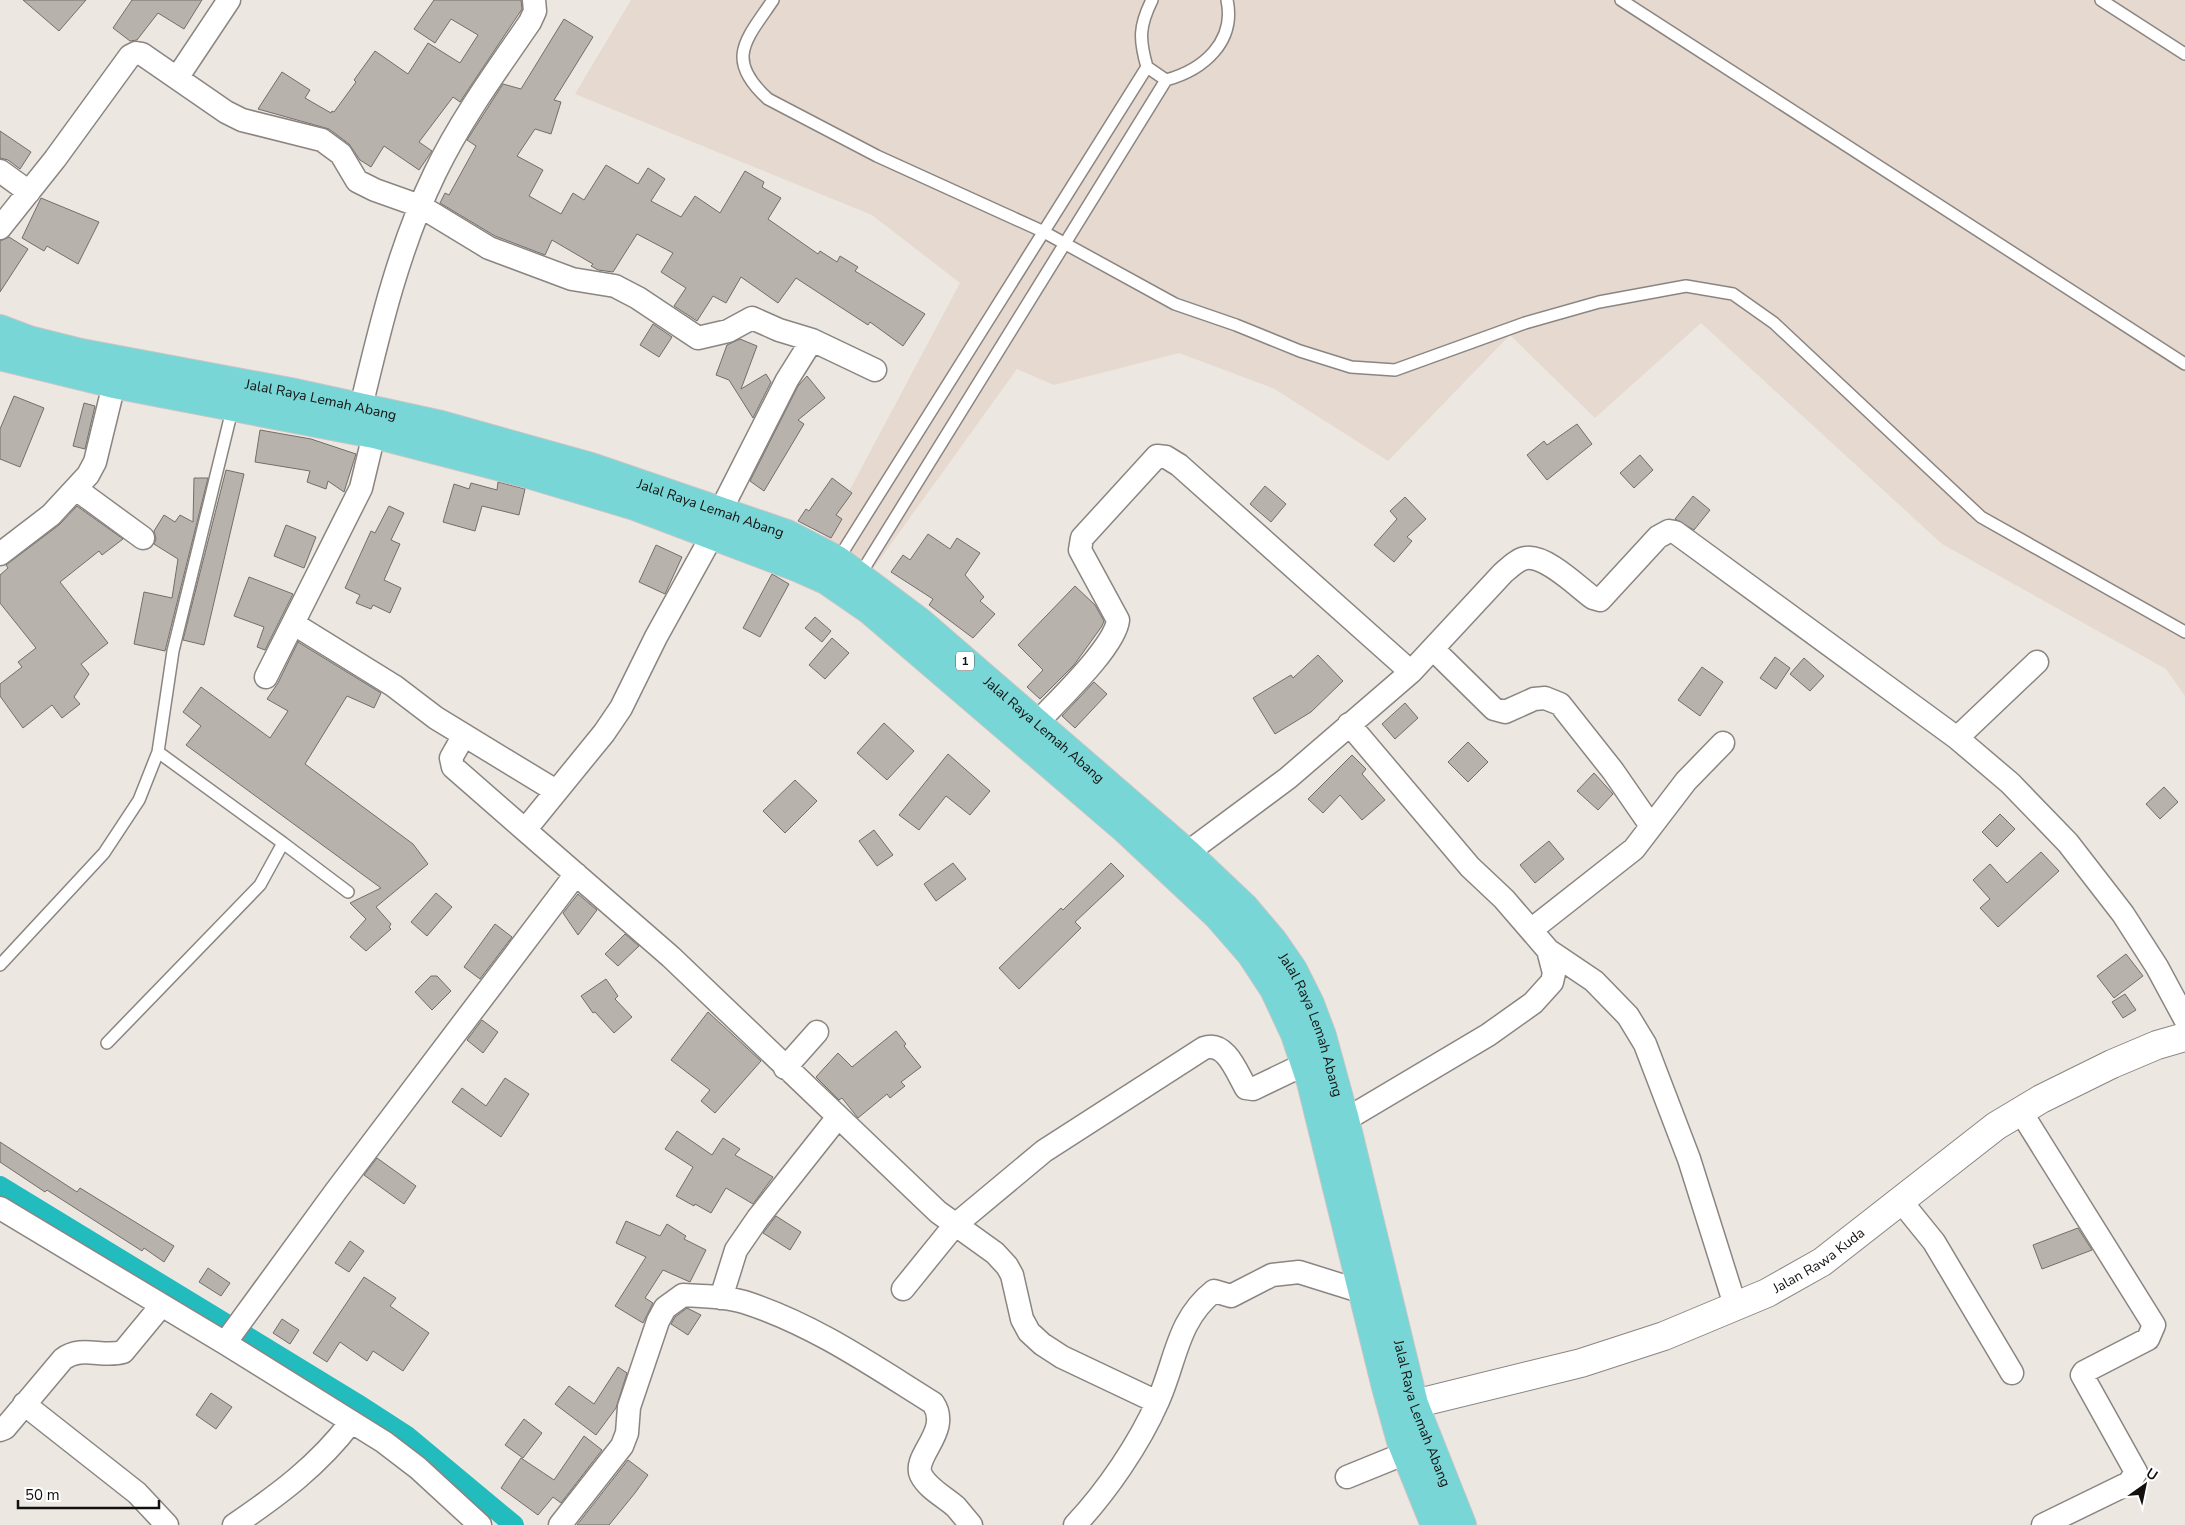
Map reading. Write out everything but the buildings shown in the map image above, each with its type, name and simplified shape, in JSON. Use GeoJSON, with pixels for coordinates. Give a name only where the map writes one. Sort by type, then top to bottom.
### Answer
{"type":"FeatureCollection","features":[{"type":"Feature","properties":{"kind":"highway","name":"Jalal Raya Lemah Abang"},"geometry":{"type":"LineString","coordinates":[[0,329],[28,340],[81,354],[360,407],[519,446],[591,467],[842,577],[920,622],[1187,853],[1245,908],[1273,941],[1293,970],[1310,1004],[1322,1036],[1442,1522]]}},
{"type":"Feature","properties":{"kind":"highway","name":"Jalal Raya Lemah Abang"},"geometry":{"type":"LineString","coordinates":[[0,356],[114,384],[374,434],[528,474],[632,505],[717,522]]}},
{"type":"Feature","properties":{"kind":"highway","name":"Jalal Raya Lemah Abang"},"geometry":{"type":"LineString","coordinates":[[842,577],[907,640],[1124,828],[1217,915],[1251,954],[1274,989],[1295,1034],[1305,1064],[1386,1387],[1406,1453],[1442,1522]]}},
{"type":"Feature","properties":{"kind":"street"},"geometry":{"type":"LineString","coordinates":[[177,78],[229,0]]}},
{"type":"Feature","properties":{"kind":"street"},"geometry":{"type":"LineString","coordinates":[[360,407],[385,310],[402,254],[420,206],[436,171],[458,132],[530,22],[535,12],[534,0]]}},
{"type":"Feature","properties":{"kind":"street"},"geometry":{"type":"LineString","coordinates":[[0,228],[130,56],[136,53],[142,54],[226,112],[242,120],[322,140],[341,154],[357,181],[375,190],[420,206],[489,248],[572,280],[615,286],[638,298],[698,338],[728,331],[752,318],[779,330],[812,340],[875,370]]}},
{"type":"Feature","properties":{"kind":"street"},"geometry":{"type":"LineString","coordinates":[[0,171],[29,192]]}},
{"type":"Feature","properties":{"kind":"street"},"geometry":{"type":"LineString","coordinates":[[525,830],[604,733],[621,708],[717,522],[787,380],[812,340]]}},
{"type":"Feature","properties":{"kind":"street"},"geometry":{"type":"LineString","coordinates":[[0,554],[50,515],[76,489],[96,462],[114,384]]}},
{"type":"Feature","properties":{"kind":"street"},"geometry":{"type":"LineString","coordinates":[[266,677],[294,624],[318,569],[361,488],[374,434]]}},
{"type":"Feature","properties":{"kind":"street"},"geometry":{"type":"LineString","coordinates":[[1037,723],[1096,658],[1117,629],[1118,620],[1080,550],[1082,538],[1157,456],[1166,457],[1179,465],[1412,672]]}},
{"type":"Feature","properties":{"kind":"street"},"geometry":{"type":"LineString","coordinates":[[76,489],[143,538]]}},
{"type":"Feature","properties":{"kind":"street"},"geometry":{"type":"LineString","coordinates":[[1187,853],[1288,778],[1412,672],[1504,572],[1517,562],[1526,558],[1534,558],[1546,562],[1593,598],[1600,600],[1658,537],[1669,532],[1675,532],[1957,738],[2010,783],[2068,843],[2123,914],[2185,1019]]}},
{"type":"Feature","properties":{"kind":"street"},"geometry":{"type":"LineString","coordinates":[[294,624],[394,686],[436,718],[556,791]]}},
{"type":"Feature","properties":{"kind":"street"},"geometry":{"type":"LineString","coordinates":[[1433,649],[1494,709],[1505,712],[1534,700],[1545,698],[1560,704],[1613,771],[1651,826]]}},
{"type":"Feature","properties":{"kind":"street"},"geometry":{"type":"LineString","coordinates":[[1957,738],[2037,662]]}},
{"type":"Feature","properties":{"kind":"street"},"geometry":{"type":"LineString","coordinates":[[1349,724],[1470,867],[1504,899],[1548,950],[1594,981],[1628,1016],[1642,1037],[1689,1159],[1735,1305]]}},
{"type":"Feature","properties":{"kind":"street"},"geometry":{"type":"LineString","coordinates":[[464,735],[451,758],[453,767],[671,957],[785,1068],[954,1226],[995,1253],[1007,1266],[1012,1275],[1022,1319],[1029,1332],[1042,1344],[1062,1357],[1158,1402]]}},
{"type":"Feature","properties":{"kind":"street"},"geometry":{"type":"LineString","coordinates":[[1531,930],[1634,849],[1686,781],[1723,743]]}},
{"type":"Feature","properties":{"kind":"street"},"geometry":{"type":"LineString","coordinates":[[227,1339],[576,874]]}},
{"type":"Feature","properties":{"kind":"street"},"geometry":{"type":"LineString","coordinates":[[1344,1120],[1456,1054],[1533,1003],[1548,987],[1554,976],[1548,950]]}},
{"type":"Feature","properties":{"kind":"street"},"geometry":{"type":"LineString","coordinates":[[785,1068],[817,1032]]}},
{"type":"Feature","properties":{"kind":"street","name":"Jalan Rawa Kuda"},"geometry":{"type":"LineString","coordinates":[[1414,1404],[1581,1363],[1664,1336],[1798,1277],[1822,1262],[1982,1137],[2021,1112],[2112,1064],[2157,1045],[2185,1037]]}},
{"type":"Feature","properties":{"kind":"street"},"geometry":{"type":"LineString","coordinates":[[903,1289],[954,1226],[1044,1151],[1204,1048],[1216,1047],[1224,1051],[1246,1088],[1253,1089],[1305,1064]]}},
{"type":"Feature","properties":{"kind":"street"},"geometry":{"type":"LineString","coordinates":[[2021,1112],[2154,1325],[2148,1339],[2084,1372],[2082,1375],[2136,1472],[2134,1478],[2129,1483],[2043,1525]]}},
{"type":"Feature","properties":{"kind":"street"},"geometry":{"type":"LineString","coordinates":[[721,1298],[736,1250],[769,1203],[838,1117]]}},
{"type":"Feature","properties":{"kind":"street"},"geometry":{"type":"LineString","coordinates":[[1900,1200],[1934,1242],[2012,1373]]}},
{"type":"Feature","properties":{"kind":"street"},"geometry":{"type":"LineString","coordinates":[[0,1208],[161,1306],[227,1339],[418,1468],[480,1525]]}},
{"type":"Feature","properties":{"kind":"street"},"geometry":{"type":"LineString","coordinates":[[1075,1525],[1095,1504],[1110,1483],[1158,1402],[1172,1364],[1180,1334],[1202,1300],[1214,1291],[1231,1296],[1272,1275],[1300,1272],[1363,1292]]}},
{"type":"Feature","properties":{"kind":"street"},"geometry":{"type":"LineString","coordinates":[[560,1525],[622,1446],[630,1407],[658,1321],[665,1308],[683,1295],[744,1302],[824,1335],[933,1403],[939,1411],[939,1421],[922,1463],[921,1474],[927,1483],[957,1508],[971,1525]]}},
{"type":"Feature","properties":{"kind":"street"},"geometry":{"type":"LineString","coordinates":[[0,1430],[5,1428],[62,1359],[72,1352],[115,1354],[123,1352],[161,1306]]}},
{"type":"Feature","properties":{"kind":"street"},"geometry":{"type":"LineString","coordinates":[[24,1404],[137,1494],[167,1525]]}},
{"type":"Feature","properties":{"kind":"street"},"geometry":{"type":"LineString","coordinates":[[234,1525],[285,1490],[324,1452],[351,1422]]}},
{"type":"Feature","properties":{"kind":"street"},"geometry":{"type":"LineString","coordinates":[[1347,1477],[1406,1453]]}},
{"type":"Feature","properties":{"kind":"lane"},"geometry":{"type":"LineString","coordinates":[[773,0],[744,43],[742,59],[747,76],[754,86],[768,99],[877,156],[1042,231],[1175,304],[1236,325],[1300,351],[1351,367],[1395,370],[1525,323],[1599,302],[1686,286],[1733,294],[1774,322],[1982,517],[2185,632]]}},
{"type":"Feature","properties":{"kind":"lane"},"geometry":{"type":"LineString","coordinates":[[1152,0],[1142,20],[1140,44],[1147,67],[1166,80]]}},
{"type":"Feature","properties":{"kind":"lane"},"geometry":{"type":"LineString","coordinates":[[842,577],[1064,244],[1166,80],[1184,75],[1200,67],[1213,55],[1222,40],[1228,23],[1227,0]]}},
{"type":"Feature","properties":{"kind":"lane"},"geometry":{"type":"LineString","coordinates":[[1621,0],[2185,364]]}},
{"type":"Feature","properties":{"kind":"lane"},"geometry":{"type":"LineString","coordinates":[[2101,0],[2185,54]]}},
{"type":"Feature","properties":{"kind":"lane"},"geometry":{"type":"LineString","coordinates":[[842,577],[1042,231],[1147,67]]}},
{"type":"Feature","properties":{"kind":"lane"},"geometry":{"type":"LineString","coordinates":[[0,965],[104,853],[139,800],[158,752],[173,651],[233,406]]}},
{"type":"Feature","properties":{"kind":"lane"},"geometry":{"type":"LineString","coordinates":[[158,752],[348,892]]}},
{"type":"Feature","properties":{"kind":"lane"},"geometry":{"type":"LineString","coordinates":[[107,1043],[260,885],[283,843]]}},
{"type":"Feature","properties":{"kind":"shaded area"},"geometry":{"type":"Polygon","coordinates":[[[631,0],[2185,0],[2185,696],[2166,669],[1942,544],[1701,323],[1595,418],[1510,335],[1388,461],[1273,388],[1179,353],[1054,385],[1017,369],[870,573],[823,540],[960,283],[872,215],[575,94],[631,0]]]}},
{"type":"Feature","properties":{"kind":"waterway"},"geometry":{"type":"LineString","coordinates":[[0,1186],[407,1436],[514,1525]]}}]}
